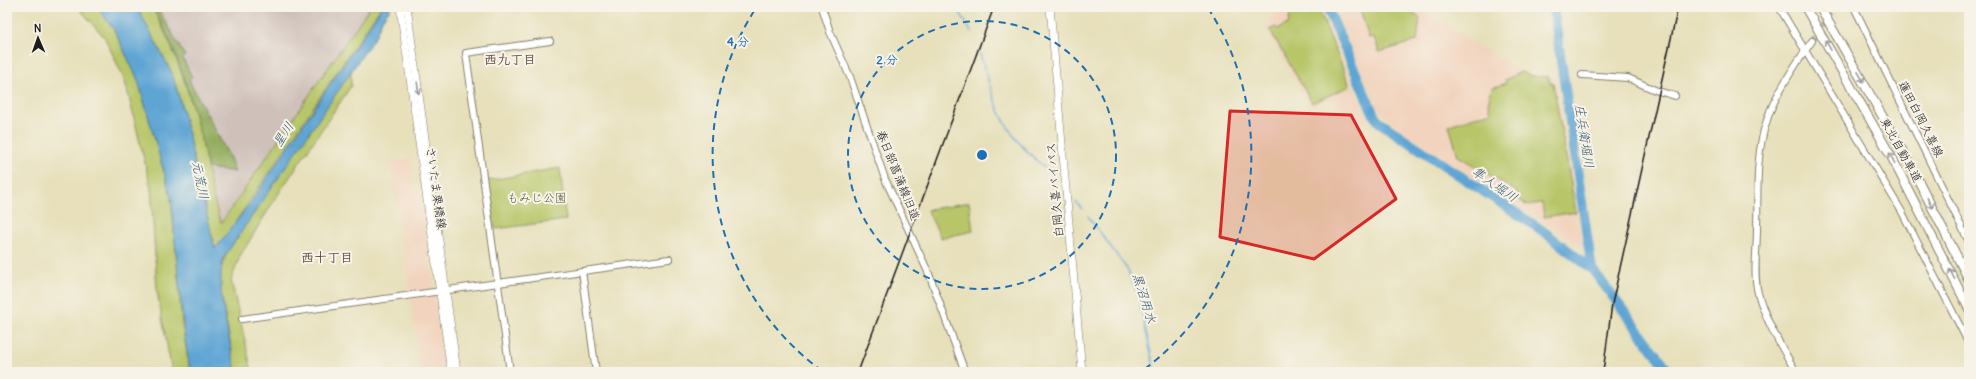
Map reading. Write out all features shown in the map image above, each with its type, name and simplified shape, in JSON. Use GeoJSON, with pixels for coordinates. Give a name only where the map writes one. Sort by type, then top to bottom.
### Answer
{"type":"FeatureCollection","features":[{"type":"Feature","properties":{"kind":"highway","name":"東北自動車道"},"geometry":{"type":"LineString","coordinates":[[1805,7],[1891,156],[1969,309]]}},
{"type":"Feature","properties":{"kind":"highway","name":"東北自動車道"},"geometry":{"type":"LineString","coordinates":[[1820,7],[1911,166],[1969,280]]}},
{"type":"Feature","properties":{"kind":"main road","name":"さいたま栗橋線"},"geometry":{"type":"LineString","coordinates":[[405,7],[402,16],[442,290],[457,372]]}},
{"type":"Feature","properties":{"kind":"main road","name":"さいたま栗橋線"},"geometry":{"type":"LineString","coordinates":[[405,7],[442,290],[451,372]]}},
{"type":"Feature","properties":{"kind":"main road","name":"白岡久喜バイパス"},"geometry":{"type":"LineString","coordinates":[[1050,7],[1082,372]]}},
{"type":"Feature","properties":{"kind":"street","name":"春日部菖蒲線旧道"},"geometry":{"type":"LineString","coordinates":[[822,7],[830,32],[850,77],[885,179],[929,274],[965,372]]}},
{"type":"Feature","properties":{"kind":"street"},"geometry":{"type":"LineString","coordinates":[[1779,7],[1902,212],[1969,344]]}},
{"type":"Feature","properties":{"kind":"street","name":"蓮田白岡久喜線"},"geometry":{"type":"LineString","coordinates":[[1854,7],[1969,242]]}},
{"type":"Feature","properties":{"kind":"street"},"geometry":{"type":"LineString","coordinates":[[510,372],[466,52],[550,41]]}},
{"type":"Feature","properties":{"kind":"street"},"geometry":{"type":"LineString","coordinates":[[1796,372],[1774,336],[1764,312],[1758,291],[1756,272],[1758,181],[1762,139],[1767,119],[1774,104],[1812,41]]}},
{"type":"Feature","properties":{"kind":"street"},"geometry":{"type":"LineString","coordinates":[[1582,75],[1628,78],[1658,92],[1675,96]]}},
{"type":"Feature","properties":{"kind":"street"},"geometry":{"type":"LineString","coordinates":[[242,319],[669,259]]}},
{"type":"Feature","properties":{"kind":"street"},"geometry":{"type":"LineString","coordinates":[[582,271],[596,372]]}},
{"type":"Feature","properties":{"kind":"highlighted area"},"geometry":{"type":"Polygon","coordinates":[[[1230,111],[1351,115],[1396,199],[1314,259],[1220,237],[1230,111]]]}},
{"type":"Feature","properties":{"kind":"shaded area"},"geometry":{"type":"Polygon","coordinates":[[[152,7],[370,7],[220,223],[204,151],[152,7]]]}},
{"type":"Feature","properties":{"kind":"shaded area"},"geometry":{"type":"Polygon","coordinates":[[[1282,7],[1319,7],[1345,66],[1357,61],[1335,7],[1417,7],[1514,68],[1530,75],[1555,76],[1583,248],[1396,127],[1378,109],[1358,63],[1346,68],[1368,120],[1355,125],[1349,112],[1340,115],[1332,98],[1310,107],[1265,27],[1282,7]]]}},
{"type":"Feature","properties":{"kind":"shaded area"},"geometry":{"type":"Polygon","coordinates":[[[410,158],[414,190],[420,190],[445,372],[421,372],[391,161],[410,158]]]}},
{"type":"Feature","properties":{"kind":"green space"},"geometry":{"type":"Polygon","coordinates":[[[78,7],[97,7],[114,29],[138,80],[171,197],[182,325],[190,372],[172,372],[157,291],[151,188],[125,81],[105,38],[78,7]]]}},
{"type":"Feature","properties":{"kind":"green space"},"geometry":{"type":"Polygon","coordinates":[[[137,7],[152,7],[169,42],[183,77],[204,151],[213,196],[221,223],[370,7],[381,7],[232,227],[215,249],[181,104],[172,73],[137,7]]]}},
{"type":"Feature","properties":{"kind":"green space"},"geometry":{"type":"Polygon","coordinates":[[[152,7],[157,7],[185,56],[182,57],[192,77],[189,80],[230,158],[235,172],[208,168],[186,85],[172,45],[152,7]]]}},
{"type":"Feature","properties":{"kind":"green space"},"geometry":{"type":"Polygon","coordinates":[[[1296,7],[1318,7],[1350,86],[1312,103],[1270,30],[1276,27],[1278,29],[1288,24],[1290,15],[1296,7]]]}},
{"type":"Feature","properties":{"kind":"green space"},"geometry":{"type":"Polygon","coordinates":[[[1359,7],[1403,7],[1420,18],[1417,41],[1379,52],[1374,37],[1369,38],[1359,7]]]}},
{"type":"Feature","properties":{"kind":"green space"},"geometry":{"type":"Polygon","coordinates":[[[351,70],[351,86],[275,199],[240,256],[231,280],[252,372],[236,372],[220,287],[221,268],[228,251],[351,70]]]}},
{"type":"Feature","properties":{"kind":"green space"},"geometry":{"type":"Polygon","coordinates":[[[1521,72],[1530,76],[1549,77],[1550,83],[1553,83],[1576,212],[1544,217],[1542,203],[1525,205],[1518,199],[1516,191],[1458,156],[1449,125],[1491,112],[1488,103],[1492,88],[1506,83],[1505,80],[1521,72]]]}},
{"type":"Feature","properties":{"kind":"green space","name":"もみじ公園"},"geometry":{"type":"Polygon","coordinates":[[[560,168],[566,220],[495,229],[486,181],[560,168]]]}},
{"type":"Feature","properties":{"kind":"green space"},"geometry":{"type":"Polygon","coordinates":[[[969,202],[973,231],[941,238],[927,210],[969,202]]]}},
{"type":"Feature","properties":{"kind":"water"},"geometry":{"type":"Polygon","coordinates":[[[97,7],[137,7],[172,73],[181,104],[215,249],[251,202],[382,7],[391,7],[382,20],[376,35],[224,257],[221,269],[222,298],[236,372],[190,372],[183,325],[171,197],[138,80],[114,30],[97,7]]]}},
{"type":"Feature","properties":{"kind":"waterway","name":"黒沼用水"},"geometry":{"type":"LineString","coordinates":[[957,7],[971,32]]}},
{"type":"Feature","properties":{"kind":"waterway","name":"隼人堀川"},"geometry":{"type":"LineString","coordinates":[[1327,7],[1374,115],[1379,122],[1543,231],[1592,269],[1670,372]]}},
{"type":"Feature","properties":{"kind":"waterway","name":"庄兵衛堀川"},"geometry":{"type":"LineString","coordinates":[[1553,7],[1592,269]]}},
{"type":"Feature","properties":{"kind":"waterway","name":"黒沼用水"},"geometry":{"type":"LineString","coordinates":[[979,51],[1001,116],[1023,147],[1056,178]]}},
{"type":"Feature","properties":{"kind":"waterway","name":"黒沼用水"},"geometry":{"type":"LineString","coordinates":[[1076,202],[1082,209]]}},
{"type":"Feature","properties":{"kind":"waterway","name":"黒沼用水"},"geometry":{"type":"LineString","coordinates":[[1088,216],[1127,269],[1138,295],[1155,372]]}},
{"type":"Feature","properties":{"kind":"tunnel"},"geometry":{"type":"LineString","coordinates":[[1812,41],[1834,7]]}},
{"type":"Feature","properties":{"kind":"railway"},"geometry":{"type":"LineString","coordinates":[[858,372],[994,7]]}},
{"type":"Feature","properties":{"kind":"railway"},"geometry":{"type":"LineString","coordinates":[[1603,372],[1612,304],[1678,7]]}},
{"type":"Feature","properties":{"kind":"district","name":"西九丁目"},"geometry":{"type":"Point","coordinates":[510,59]}},
{"type":"Feature","properties":{"kind":"district","name":"西十丁目"},"geometry":{"type":"Point","coordinates":[327,257]}},
{"type":"Feature","properties":{"kind":"water label","name":"星川"},"geometry":{"type":"Point","coordinates":[283,134]}},
{"type":"Feature","properties":{"kind":"water label","name":"元荒川"},"geometry":{"type":"Point","coordinates":[201,180]}}]}
